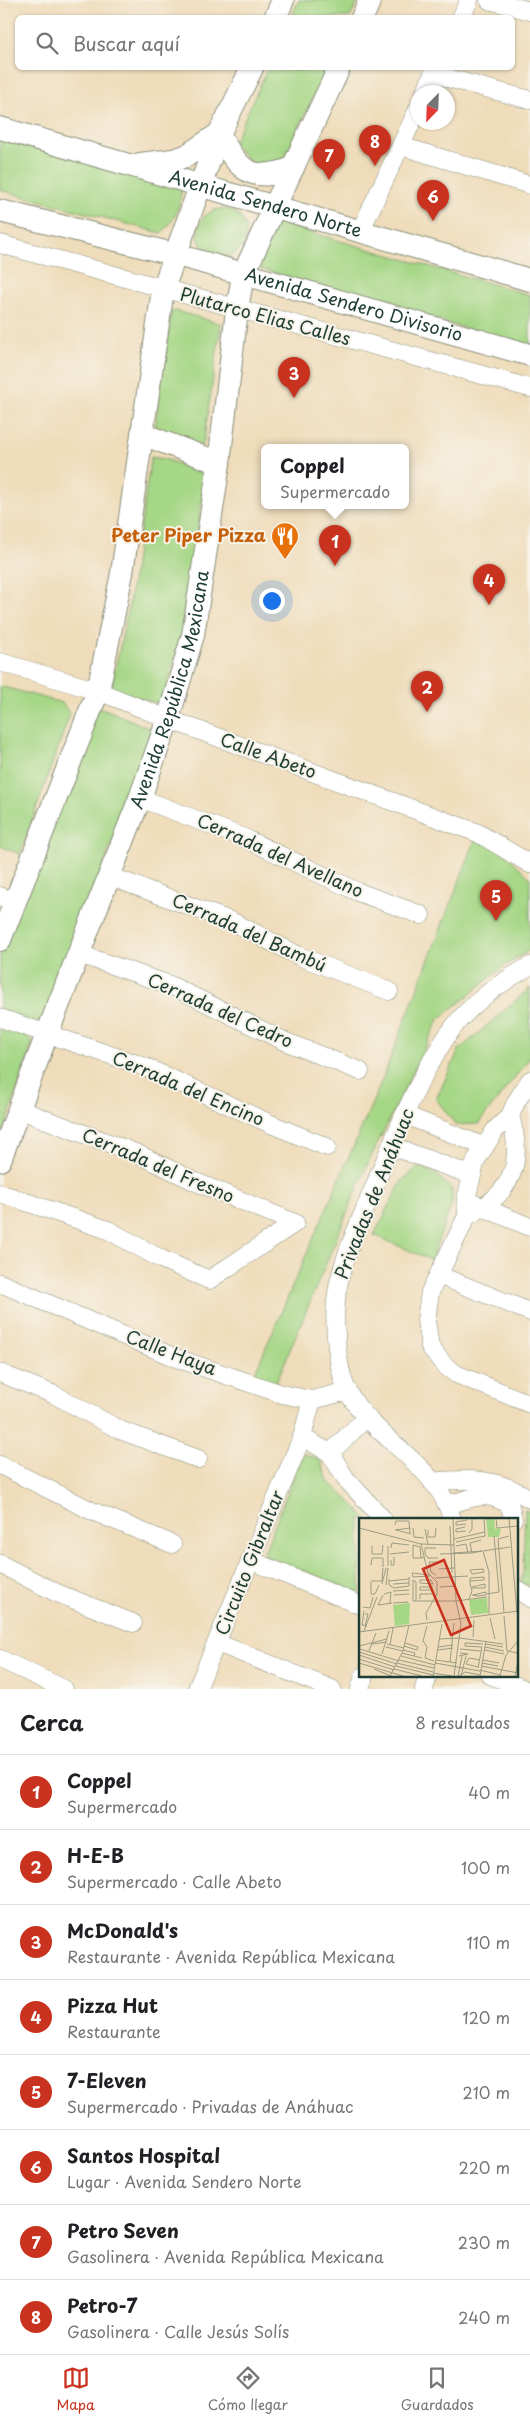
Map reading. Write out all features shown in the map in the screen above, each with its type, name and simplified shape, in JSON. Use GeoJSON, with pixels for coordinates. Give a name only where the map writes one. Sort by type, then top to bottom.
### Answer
{"type":"FeatureCollection","features":[{"type":"Feature","properties":{"kind":"main road"},"geometry":{"type":"LineString","coordinates":[[276,15],[283,0]]}},
{"type":"Feature","properties":{"kind":"main road"},"geometry":{"type":"LineString","coordinates":[[363,15],[370,0]]}},
{"type":"Feature","properties":{"kind":"main road"},"geometry":{"type":"LineString","coordinates":[[0,940],[7,899],[98,691],[118,599],[163,289],[177,255],[219,134],[251,70]]}},
{"type":"Feature","properties":{"kind":"main road","name":"Avenida República Mexicana"},"geometry":{"type":"LineString","coordinates":[[0,1160],[47,1034],[140,798],[168,719],[193,634],[219,463],[237,310],[243,275],[338,70]]}},
{"type":"Feature","properties":{"kind":"main road","name":"Avenida Sendero Norte"},"geometry":{"type":"LineString","coordinates":[[0,128],[530,280]]}},
{"type":"Feature","properties":{"kind":"main road"},"geometry":{"type":"LineString","coordinates":[[133,165],[173,160],[186,156],[219,134]]}},
{"type":"Feature","properties":{"kind":"main road"},"geometry":{"type":"LineString","coordinates":[[219,134],[232,158],[246,170],[272,175],[293,168]]}},
{"type":"Feature","properties":{"kind":"main road"},"geometry":{"type":"LineString","coordinates":[[0,211],[177,255]]}},
{"type":"Feature","properties":{"kind":"main road","name":"Avenida Sendero Divisorio"},"geometry":{"type":"LineString","coordinates":[[177,255],[530,354]]}},
{"type":"Feature","properties":{"kind":"main road"},"geometry":{"type":"LineString","coordinates":[[142,434],[219,463]]}},
{"type":"Feature","properties":{"kind":"street"},"geometry":{"type":"LineString","coordinates":[[462,15],[469,0]]}},
{"type":"Feature","properties":{"kind":"street"},"geometry":{"type":"LineString","coordinates":[[489,0],[530,11]]}},
{"type":"Feature","properties":{"kind":"street"},"geometry":{"type":"LineString","coordinates":[[428,85],[435,71],[530,100]]}},
{"type":"Feature","properties":{"kind":"street"},"geometry":{"type":"LineString","coordinates":[[360,232],[410,125]]}},
{"type":"Feature","properties":{"kind":"street"},"geometry":{"type":"LineString","coordinates":[[400,146],[530,185]]}},
{"type":"Feature","properties":{"kind":"street","name":"Plutarco Elias Calles"},"geometry":{"type":"LineString","coordinates":[[0,244],[237,310],[530,388]]}},
{"type":"Feature","properties":{"kind":"street","name":"Calle Abeto"},"geometry":{"type":"LineString","coordinates":[[0,662],[98,691],[168,719],[478,834],[530,864]]}},
{"type":"Feature","properties":{"kind":"street","name":"Cerrada del Avellano"},"geometry":{"type":"LineString","coordinates":[[140,798],[242,837],[358,892],[421,915]]}},
{"type":"Feature","properties":{"kind":"street","name":"Cerrada del Bambú"},"geometry":{"type":"LineString","coordinates":[[109,876],[223,919],[299,956],[389,991]]}},
{"type":"Feature","properties":{"kind":"street","name":"Cerrada del Cedro"},"geometry":{"type":"LineString","coordinates":[[78,954],[170,985],[284,1041],[360,1071]]}},
{"type":"Feature","properties":{"kind":"street","name":"Privadas de Anáhuac"},"geometry":{"type":"LineString","coordinates":[[450,1512],[432,1482],[367,1417],[348,1391],[340,1361],[335,1329],[337,1293],[357,1229],[391,1146],[426,1072],[447,1036],[460,1019],[506,979],[530,966]]}},
{"type":"Feature","properties":{"kind":"street","name":"Cerrada del Encino"},"geometry":{"type":"LineString","coordinates":[[0,1018],[143,1066],[273,1125],[327,1147]]}},
{"type":"Feature","properties":{"kind":"street"},"geometry":{"type":"LineString","coordinates":[[530,1080],[516,1102],[510,1116],[496,1129],[483,1146],[471,1175],[467,1207],[426,1306],[430,1346],[435,1356],[456,1374],[530,1404]]}},
{"type":"Feature","properties":{"kind":"street","name":"Cerrada del Fresno"},"geometry":{"type":"LineString","coordinates":[[0,1192],[83,1220],[210,1280],[295,1223],[204,1186],[138,1154],[20,1110]]}},
{"type":"Feature","properties":{"kind":"street"},"geometry":{"type":"LineString","coordinates":[[405,1116],[483,1146]]}},
{"type":"Feature","properties":{"kind":"street"},"geometry":{"type":"LineString","coordinates":[[510,1116],[523,1139]]}},
{"type":"Feature","properties":{"kind":"street"},"geometry":{"type":"LineString","coordinates":[[496,1129],[523,1139]]}},
{"type":"Feature","properties":{"kind":"street"},"geometry":{"type":"LineString","coordinates":[[484,1208],[497,1197],[511,1177],[517,1153],[523,1139]]}},
{"type":"Feature","properties":{"kind":"street"},"geometry":{"type":"LineString","coordinates":[[391,1146],[471,1175]]}},
{"type":"Feature","properties":{"kind":"street"},"geometry":{"type":"LineString","coordinates":[[467,1207],[484,1208],[530,1227]]}},
{"type":"Feature","properties":{"kind":"street"},"geometry":{"type":"LineString","coordinates":[[438,1275],[530,1312]]}},
{"type":"Feature","properties":{"kind":"street","name":"Calle Haya"},"geometry":{"type":"LineString","coordinates":[[0,1283],[176,1358],[282,1394],[312,1400],[348,1391]]}},
{"type":"Feature","properties":{"kind":"street"},"geometry":{"type":"LineString","coordinates":[[0,1374],[55,1395],[120,1430],[198,1459]]}},
{"type":"Feature","properties":{"kind":"street","name":"Circuito Gibraltar"},"geometry":{"type":"LineString","coordinates":[[196,1689],[217,1643],[302,1437],[312,1400]]}},
{"type":"Feature","properties":{"kind":"street"},"geometry":{"type":"LineString","coordinates":[[330,1453],[367,1417]]}},
{"type":"Feature","properties":{"kind":"street"},"geometry":{"type":"LineString","coordinates":[[302,1437],[330,1453],[346,1479],[382,1518]]}},
{"type":"Feature","properties":{"kind":"street"},"geometry":{"type":"LineString","coordinates":[[0,1465],[92,1511],[172,1544]]}},
{"type":"Feature","properties":{"kind":"street"},"geometry":{"type":"LineString","coordinates":[[432,1482],[468,1478],[486,1481],[504,1486],[530,1499]]}},
{"type":"Feature","properties":{"kind":"street"},"geometry":{"type":"LineString","coordinates":[[450,1512],[483,1495],[493,1496],[510,1506],[513,1518]]}},
{"type":"Feature","properties":{"kind":"street"},"geometry":{"type":"LineString","coordinates":[[250,1560],[359,1605]]}},
{"type":"Feature","properties":{"kind":"street"},"geometry":{"type":"LineString","coordinates":[[0,1564],[57,1593],[133,1623]]}},
{"type":"Feature","properties":{"kind":"street"},"geometry":{"type":"LineString","coordinates":[[518,1590],[530,1598]]}},
{"type":"Feature","properties":{"kind":"street"},"geometry":{"type":"LineString","coordinates":[[217,1643],[332,1689]]}},
{"type":"Feature","properties":{"kind":"street"},"geometry":{"type":"LineString","coordinates":[[0,1659],[64,1689]]}},
{"type":"Feature","properties":{"kind":"street"},"geometry":{"type":"LineString","coordinates":[[360,1689],[364,1676]]}},
{"type":"Feature","properties":{"kind":"street"},"geometry":{"type":"LineString","coordinates":[[424,1689],[428,1676]]}},
{"type":"Feature","properties":{"kind":"street"},"geometry":{"type":"LineString","coordinates":[[485,1689],[489,1676]]}},
{"type":"Feature","properties":{"kind":"street"},"geometry":{"type":"LineString","coordinates":[[492,1676],[524,1689]]}},
{"type":"Feature","properties":{"kind":"green space"},"geometry":{"type":"Polygon","coordinates":[[[299,0],[359,0],[351,15],[292,15],[299,0]]]}},
{"type":"Feature","properties":{"kind":"green space"},"geometry":{"type":"Polygon","coordinates":[[[267,70],[326,70],[280,167],[257,169],[233,144],[267,70]]]}},
{"type":"Feature","properties":{"kind":"green space"},"geometry":{"type":"Polygon","coordinates":[[[0,138],[181,188],[176,213],[170,224],[161,233],[0,190],[0,138]]]}},
{"type":"Feature","properties":{"kind":"green space"},"geometry":{"type":"Polygon","coordinates":[[[222,209],[231,211],[239,216],[244,224],[246,233],[244,242],[239,250],[231,255],[222,257],[213,255],[205,250],[200,242],[198,233],[200,224],[205,216],[213,211],[222,209]]]}},
{"type":"Feature","properties":{"kind":"green space"},"geometry":{"type":"Polygon","coordinates":[[[277,223],[530,295],[530,347],[258,268],[277,223]]]}},
{"type":"Feature","properties":{"kind":"green space"},"geometry":{"type":"Polygon","coordinates":[[[176,311],[221,324],[203,446],[157,432],[155,426],[171,312],[176,311]]]}},
{"type":"Feature","properties":{"kind":"green space"},"geometry":{"type":"Polygon","coordinates":[[[151,457],[165,459],[206,475],[182,633],[163,702],[153,702],[111,689],[129,604],[151,457]]]}},
{"type":"Feature","properties":{"kind":"green space"},"geometry":{"type":"Polygon","coordinates":[[[0,686],[62,703],[70,714],[20,854],[0,846],[0,686]]]}},
{"type":"Feature","properties":{"kind":"green space"},"geometry":{"type":"Polygon","coordinates":[[[102,708],[154,730],[45,1020],[33,1023],[0,1011],[0,956],[94,711],[102,708]]]}},
{"type":"Feature","properties":{"kind":"green space"},"geometry":{"type":"Polygon","coordinates":[[[478,833],[506,854],[530,878],[530,950],[506,965],[439,1019],[368,1163],[271,1395],[250,1384],[378,1090],[478,833]]]}},
{"type":"Feature","properties":{"kind":"green space"},"geometry":{"type":"Polygon","coordinates":[[[530,988],[530,1058],[478,1124],[456,1125],[436,1099],[459,1050],[530,988]]]}},
{"type":"Feature","properties":{"kind":"green space"},"geometry":{"type":"Polygon","coordinates":[[[0,1026],[26,1036],[33,1042],[0,1143],[0,1026]]]}},
{"type":"Feature","properties":{"kind":"green space"},"geometry":{"type":"Polygon","coordinates":[[[420,1166],[437,1175],[452,1189],[452,1204],[431,1260],[374,1235],[403,1179],[420,1166]]]}},
{"type":"Feature","properties":{"kind":"green space"},"geometry":{"type":"Polygon","coordinates":[[[303,1453],[320,1460],[328,1480],[366,1518],[359,1518],[359,1593],[263,1555],[303,1453]]]}},
{"type":"Feature","properties":{"kind":"green space"},"geometry":{"type":"Polygon","coordinates":[[[525,1510],[530,1512],[530,1586],[521,1583],[525,1510]]]}},
{"type":"Feature","properties":{"kind":"place","name":"Petro-7"},"geometry":{"type":"Point","coordinates":[375,166]}},
{"type":"Feature","properties":{"kind":"place","name":"Petro Seven"},"geometry":{"type":"Point","coordinates":[329,180]}},
{"type":"Feature","properties":{"kind":"place","name":"Santos Hospital"},"geometry":{"type":"Point","coordinates":[433,221]}},
{"type":"Feature","properties":{"kind":"place","name":"McDonald's"},"geometry":{"type":"Point","coordinates":[294,398]}},
{"type":"Feature","properties":{"kind":"place","name":"Peter Piper Pizza"},"geometry":{"type":"Point","coordinates":[285,560]}},
{"type":"Feature","properties":{"kind":"place","name":"Coppel"},"geometry":{"type":"Point","coordinates":[335,566]}},
{"type":"Feature","properties":{"kind":"place","name":"Pizza Hut"},"geometry":{"type":"Point","coordinates":[489,605]}},
{"type":"Feature","properties":{"kind":"place","name":"H-E-B"},"geometry":{"type":"Point","coordinates":[427,712]}},
{"type":"Feature","properties":{"kind":"place","name":"7-Eleven"},"geometry":{"type":"Point","coordinates":[496,921]}}]}
